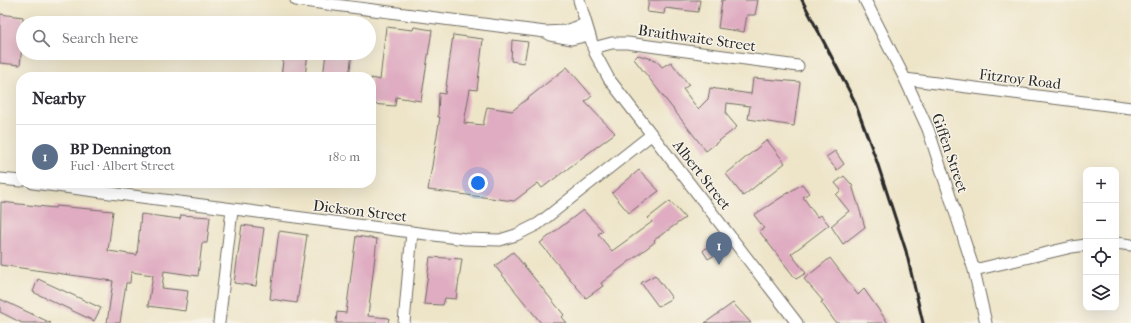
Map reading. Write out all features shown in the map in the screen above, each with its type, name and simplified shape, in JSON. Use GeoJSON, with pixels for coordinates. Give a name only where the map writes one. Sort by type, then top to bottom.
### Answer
{"type":"FeatureCollection","features":[{"type":"Feature","properties":{"kind":"street","name":"Braithwaite Street"},"geometry":{"type":"LineString","coordinates":[[296,0],[534,31],[566,39],[590,37],[612,43],[627,43],[798,66]]}},
{"type":"Feature","properties":{"kind":"street","name":"Albert Street"},"geometry":{"type":"LineString","coordinates":[[579,0],[590,37],[609,79],[797,323]]}},
{"type":"Feature","properties":{"kind":"street","name":"Giffen Street"},"geometry":{"type":"LineString","coordinates":[[865,0],[928,128],[974,270],[986,323]]}},
{"type":"Feature","properties":{"kind":"street","name":"Fitzroy Road"},"geometry":{"type":"LineString","coordinates":[[905,79],[1131,108]]}},
{"type":"Feature","properties":{"kind":"street","name":"Dickson Street"},"geometry":{"type":"LineString","coordinates":[[70,188],[412,232],[485,240],[500,240],[516,235],[544,220],[651,135]]}},
{"type":"Feature","properties":{"kind":"street"},"geometry":{"type":"LineString","coordinates":[[0,179],[16,181]]}},
{"type":"Feature","properties":{"kind":"street"},"geometry":{"type":"LineString","coordinates":[[219,323],[232,210]]}},
{"type":"Feature","properties":{"kind":"street"},"geometry":{"type":"LineString","coordinates":[[404,323],[412,232]]}},
{"type":"Feature","properties":{"kind":"street"},"geometry":{"type":"LineString","coordinates":[[1119,243],[1131,245]]}},
{"type":"Feature","properties":{"kind":"street"},"geometry":{"type":"LineString","coordinates":[[974,270],[1083,246]]}},
{"type":"Feature","properties":{"kind":"building"},"geometry":{"type":"Polygon","coordinates":[[[649,0],[700,0],[698,12],[665,8],[664,14],[647,12],[649,0]]]}},
{"type":"Feature","properties":{"kind":"building"},"geometry":{"type":"Polygon","coordinates":[[[722,0],[758,0],[755,15],[747,15],[744,32],[718,28],[722,0]]]}},
{"type":"Feature","properties":{"kind":"building"},"geometry":{"type":"Polygon","coordinates":[[[0,14],[16,16],[16,60],[21,60],[20,65],[0,63],[0,14]]]}},
{"type":"Feature","properties":{"kind":"building"},"geometry":{"type":"Polygon","coordinates":[[[386,27],[413,30],[414,27],[432,30],[421,101],[396,97],[395,106],[376,104],[376,79],[380,80],[386,27]]]}},
{"type":"Feature","properties":{"kind":"building"},"geometry":{"type":"Polygon","coordinates":[[[453,35],[483,39],[477,90],[470,89],[464,123],[483,125],[487,107],[512,111],[567,67],[592,96],[585,102],[615,133],[542,188],[538,183],[514,201],[428,190],[440,117],[438,117],[439,93],[445,94],[453,35]]]}},
{"type":"Feature","properties":{"kind":"building"},"geometry":{"type":"Polygon","coordinates":[[[512,40],[528,42],[524,63],[511,61],[512,40]]]}},
{"type":"Feature","properties":{"kind":"building"},"geometry":{"type":"Polygon","coordinates":[[[638,55],[656,60],[662,67],[671,62],[689,85],[683,89],[698,109],[708,99],[710,88],[751,94],[753,78],[800,82],[794,126],[748,119],[750,106],[727,103],[726,114],[737,127],[706,151],[634,59],[638,55]]]}},
{"type":"Feature","properties":{"kind":"building"},"geometry":{"type":"Polygon","coordinates":[[[283,60],[307,60],[306,72],[282,72],[283,60]]]}},
{"type":"Feature","properties":{"kind":"building"},"geometry":{"type":"Polygon","coordinates":[[[325,60],[351,60],[350,72],[324,72],[325,60]]]}},
{"type":"Feature","properties":{"kind":"building"},"geometry":{"type":"Polygon","coordinates":[[[767,140],[785,163],[743,196],[726,174],[767,140]]]}},
{"type":"Feature","properties":{"kind":"building"},"geometry":{"type":"Polygon","coordinates":[[[835,151],[844,164],[837,170],[826,157],[835,151]]]}},
{"type":"Feature","properties":{"kind":"building"},"geometry":{"type":"Polygon","coordinates":[[[639,170],[659,191],[629,213],[612,193],[639,170]]]}},
{"type":"Feature","properties":{"kind":"building"},"geometry":{"type":"Polygon","coordinates":[[[844,176],[852,185],[865,227],[843,244],[831,226],[849,211],[836,195],[841,190],[835,183],[844,176]]]}},
{"type":"Feature","properties":{"kind":"building"},"geometry":{"type":"Polygon","coordinates":[[[802,184],[809,193],[803,197],[817,217],[821,215],[829,225],[791,254],[806,273],[796,279],[759,231],[764,228],[754,215],[802,184]]]}},
{"type":"Feature","properties":{"kind":"building"},"geometry":{"type":"Polygon","coordinates":[[[670,201],[685,218],[654,240],[655,242],[601,283],[603,286],[586,298],[540,243],[583,210],[603,231],[598,234],[612,251],[652,222],[648,218],[670,201]]]}},
{"type":"Feature","properties":{"kind":"building"},"geometry":{"type":"Polygon","coordinates":[[[1,202],[55,208],[56,206],[113,211],[108,251],[137,255],[141,214],[180,219],[181,215],[210,217],[207,243],[202,243],[198,276],[164,271],[162,288],[188,291],[185,311],[148,306],[153,275],[131,272],[130,283],[126,283],[120,323],[107,323],[113,281],[0,265],[1,202]]]}},
{"type":"Feature","properties":{"kind":"building"},"geometry":{"type":"Polygon","coordinates":[[[242,225],[264,228],[256,286],[234,283],[242,225]]]}},
{"type":"Feature","properties":{"kind":"building"},"geometry":{"type":"Polygon","coordinates":[[[279,231],[307,235],[297,303],[270,299],[279,231]]]}},
{"type":"Feature","properties":{"kind":"building"},"geometry":{"type":"Polygon","coordinates":[[[356,236],[377,239],[368,316],[389,318],[388,323],[336,323],[337,312],[346,313],[356,236]]]}},
{"type":"Feature","properties":{"kind":"building"},"geometry":{"type":"Polygon","coordinates":[[[712,242],[720,252],[708,259],[703,251],[712,242]]]}},
{"type":"Feature","properties":{"kind":"building"},"geometry":{"type":"Polygon","coordinates":[[[513,252],[564,315],[562,317],[567,323],[541,323],[495,266],[513,252]]]}},
{"type":"Feature","properties":{"kind":"building"},"geometry":{"type":"Polygon","coordinates":[[[430,257],[462,259],[456,299],[445,298],[443,305],[424,304],[430,257]]]}},
{"type":"Feature","properties":{"kind":"building"},"geometry":{"type":"Polygon","coordinates":[[[830,258],[858,295],[864,289],[888,323],[836,323],[821,302],[823,301],[804,279],[830,258]]]}},
{"type":"Feature","properties":{"kind":"building"},"geometry":{"type":"Polygon","coordinates":[[[655,275],[672,298],[658,306],[641,283],[655,275]]]}},
{"type":"Feature","properties":{"kind":"building"},"geometry":{"type":"Polygon","coordinates":[[[38,279],[101,308],[94,321],[33,292],[38,279]]]}},
{"type":"Feature","properties":{"kind":"building"},"geometry":{"type":"Polygon","coordinates":[[[0,299],[51,323],[22,323],[0,312],[0,299]]]}},
{"type":"Feature","properties":{"kind":"building"},"geometry":{"type":"Polygon","coordinates":[[[733,303],[751,323],[705,323],[733,303]]]}},
{"type":"Feature","properties":{"kind":"railway"},"geometry":{"type":"LineString","coordinates":[[802,0],[854,100],[877,162],[906,251],[923,323]]}},
{"type":"Feature","properties":{"kind":"place","name":"BP Dennington"},"geometry":{"type":"Point","coordinates":[719,265]}}]}
